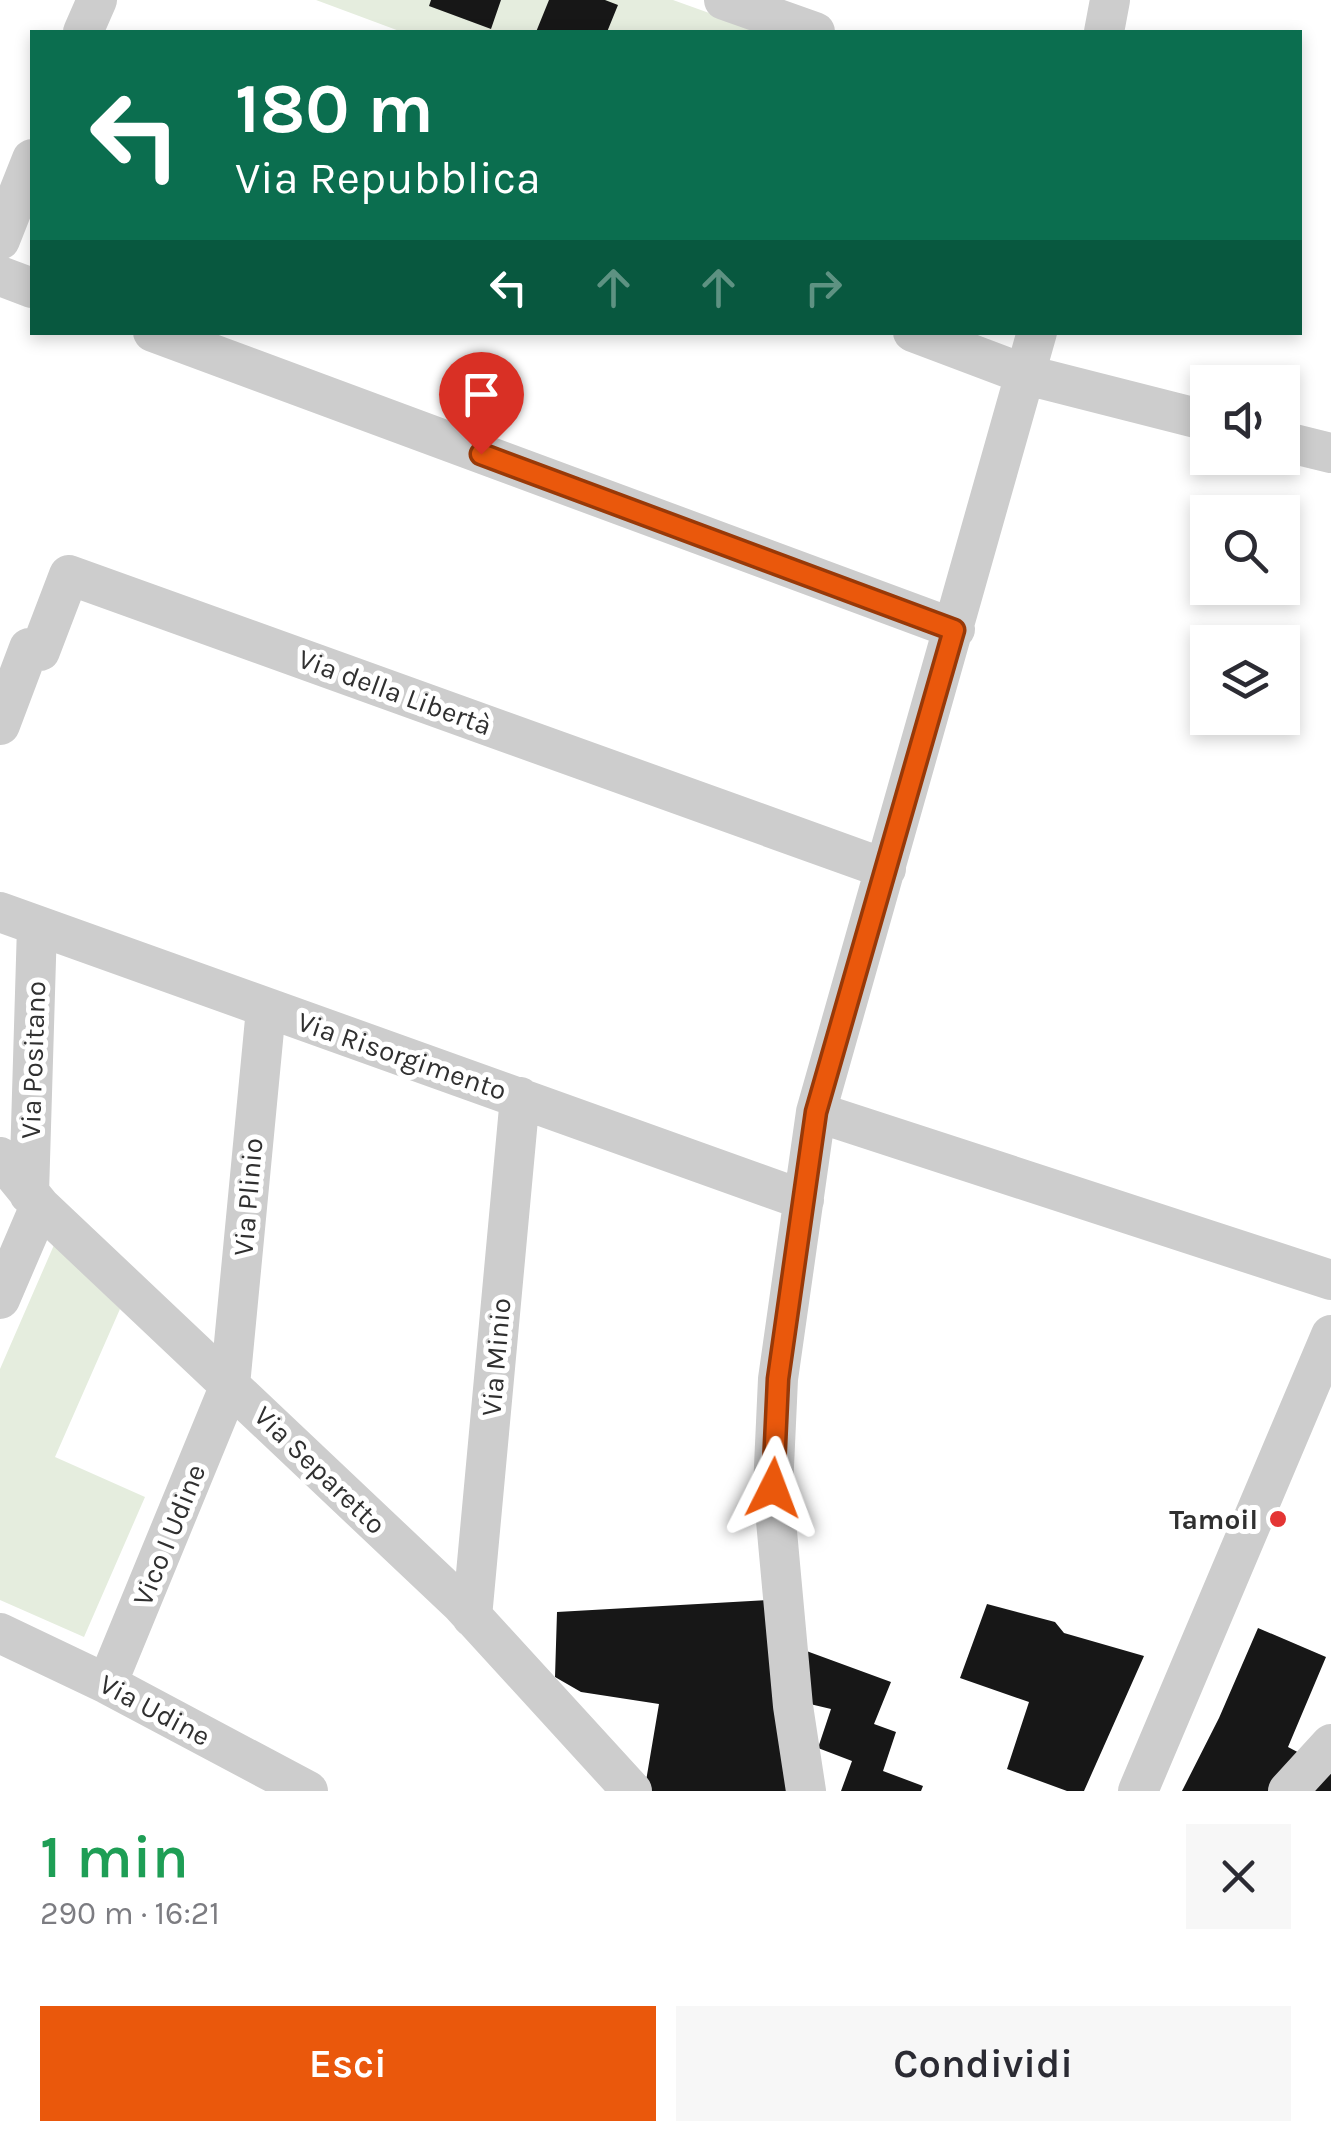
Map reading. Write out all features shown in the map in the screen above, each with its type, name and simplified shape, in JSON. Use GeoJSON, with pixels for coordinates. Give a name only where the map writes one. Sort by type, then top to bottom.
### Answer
{"type":"FeatureCollection","features":[{"type":"Feature","properties":{"kind":"street"},"geometry":{"type":"LineString","coordinates":[[724,0],[809,30]]}},
{"type":"Feature","properties":{"kind":"street"},"geometry":{"type":"LineString","coordinates":[[1104,30],[1110,0]]}},
{"type":"Feature","properties":{"kind":"street"},"geometry":{"type":"LineString","coordinates":[[0,240],[30,164]]}},
{"type":"Feature","properties":{"kind":"street"},"geometry":{"type":"LineString","coordinates":[[0,276],[30,287]]}},
{"type":"Feature","properties":{"kind":"street"},"geometry":{"type":"LineString","coordinates":[[162,335],[954,630]]}},
{"type":"Feature","properties":{"kind":"street"},"geometry":{"type":"LineString","coordinates":[[921,335],[1027,375],[1190,417]]}},
{"type":"Feature","properties":{"kind":"street"},"geometry":{"type":"LineString","coordinates":[[806,1791],[793,1706],[773,1488],[778,1379],[816,1112],[1036,335]]}},
{"type":"Feature","properties":{"kind":"street"},"geometry":{"type":"LineString","coordinates":[[1300,446],[1331,454]]}},
{"type":"Feature","properties":{"kind":"street","name":"Via della Libertà"},"geometry":{"type":"LineString","coordinates":[[0,725],[29,648],[40,651],[69,575],[886,869]]}},
{"type":"Feature","properties":{"kind":"street","name":"Via Risorgimento"},"geometry":{"type":"LineString","coordinates":[[18,919],[804,1200]]}},
{"type":"Feature","properties":{"kind":"street","name":"Via Positano"},"geometry":{"type":"LineString","coordinates":[[18,919],[34,1200]]}},
{"type":"Feature","properties":{"kind":"street","name":"Via Plinio"},"geometry":{"type":"LineString","coordinates":[[230,1385],[266,1009]]}},
{"type":"Feature","properties":{"kind":"street","name":"Via Minio"},"geometry":{"type":"LineString","coordinates":[[472,1616],[520,1097]]}},
{"type":"Feature","properties":{"kind":"street"},"geometry":{"type":"LineString","coordinates":[[816,1112],[1331,1280]]}},
{"type":"Feature","properties":{"kind":"street","name":"Via Separetto"},"geometry":{"type":"LineString","coordinates":[[0,1158],[34,1200],[472,1616],[632,1791]]}},
{"type":"Feature","properties":{"kind":"street"},"geometry":{"type":"LineString","coordinates":[[0,1299],[34,1200]]}},
{"type":"Feature","properties":{"kind":"street"},"geometry":{"type":"LineString","coordinates":[[1138,1791],[1331,1334]]}},
{"type":"Feature","properties":{"kind":"street","name":"Vico I Udine"},"geometry":{"type":"LineString","coordinates":[[107,1684],[230,1385]]}},
{"type":"Feature","properties":{"kind":"street","name":"Via Udine"},"geometry":{"type":"LineString","coordinates":[[0,1633],[107,1684],[308,1791]]}},
{"type":"Feature","properties":{"kind":"street"},"geometry":{"type":"LineString","coordinates":[[1288,1791],[1331,1744]]}},
{"type":"Feature","properties":{"kind":"green space"},"geometry":{"type":"Polygon","coordinates":[[[316,0],[673,0],[756,30],[397,30],[316,0]]]}},
{"type":"Feature","properties":{"kind":"green space"},"geometry":{"type":"Polygon","coordinates":[[[54,1245],[120,1309],[55,1457],[145,1497],[84,1637],[0,1600],[0,1369],[54,1245]]]}},
{"type":"Feature","properties":{"kind":"building"},"geometry":{"type":"Polygon","coordinates":[[[431,0],[501,0],[491,29],[429,6],[431,0]]]}},
{"type":"Feature","properties":{"kind":"building"},"geometry":{"type":"Polygon","coordinates":[[[549,0],[605,0],[618,5],[608,30],[537,30],[549,0]]]}},
{"type":"Feature","properties":{"kind":"building"},"geometry":{"type":"Polygon","coordinates":[[[767,1600],[793,1791],[649,1791],[645,1787],[659,1704],[581,1692],[555,1677],[557,1612],[767,1600]]]}},
{"type":"Feature","properties":{"kind":"building"},"geometry":{"type":"Polygon","coordinates":[[[987,1604],[1055,1622],[1064,1633],[1144,1656],[1084,1791],[1067,1791],[1007,1769],[1029,1702],[960,1678],[987,1604]]]}},
{"type":"Feature","properties":{"kind":"building"},"geometry":{"type":"Polygon","coordinates":[[[1258,1628],[1326,1657],[1288,1747],[1307,1757],[1276,1791],[1182,1791],[1219,1718],[1258,1628]]]}},
{"type":"Feature","properties":{"kind":"building"},"geometry":{"type":"Polygon","coordinates":[[[801,1649],[891,1682],[874,1724],[896,1732],[883,1771],[923,1786],[921,1791],[841,1791],[852,1761],[818,1748],[831,1709],[810,1704],[801,1649]]]}},
{"type":"Feature","properties":{"kind":"building"},"geometry":{"type":"Polygon","coordinates":[[[1331,1763],[1331,1791],[1305,1791],[1331,1763]]]}},
{"type":"Feature","properties":{"kind":"place","name":"Tamoil"},"geometry":{"type":"Point","coordinates":[1278,1519]}},
{"type":"Feature","properties":{"kind":"route"},"geometry":{"type":"LineString","coordinates":[[481,454],[954,630],[816,1112],[778,1379],[773,1488]]}}]}
